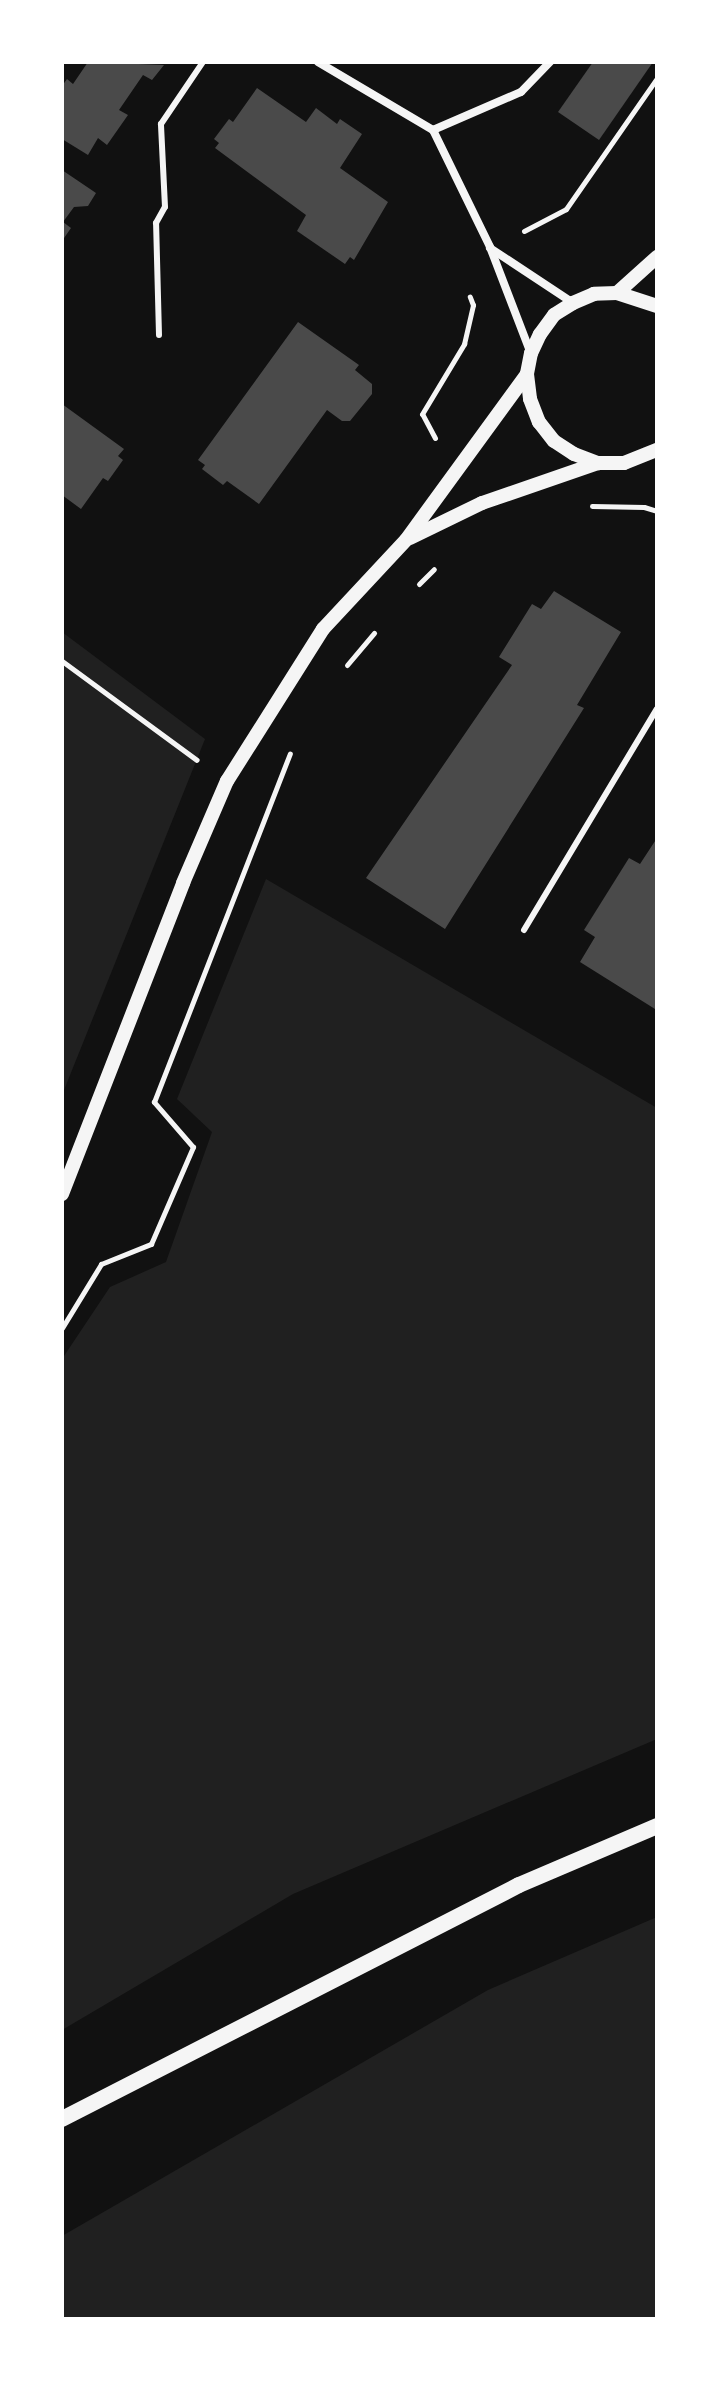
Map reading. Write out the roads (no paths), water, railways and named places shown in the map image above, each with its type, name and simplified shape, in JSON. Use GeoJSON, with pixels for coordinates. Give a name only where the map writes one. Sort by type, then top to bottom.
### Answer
{"type":"FeatureCollection","features":[{"type":"Feature","properties":{"kind":"main road"},"geometry":{"type":"LineString","coordinates":[[62,2119],[519,1885],[657,1826]]}},
{"type":"Feature","properties":{"kind":"street"},"geometry":{"type":"LineString","coordinates":[[318,62],[433,130],[490,247],[531,353]]}},
{"type":"Feature","properties":{"kind":"street"},"geometry":{"type":"LineString","coordinates":[[433,130],[521,92],[550,62]]}},
{"type":"Feature","properties":{"kind":"street"},"geometry":{"type":"LineString","coordinates":[[490,247],[573,303]]}},
{"type":"Feature","properties":{"kind":"street"},"geometry":{"type":"LineString","coordinates":[[617,293],[657,257]]}},
{"type":"Feature","properties":{"kind":"street"},"geometry":{"type":"LineString","coordinates":[[598,463],[574,454],[554,441],[539,422],[530,399],[527,374],[531,353],[554,315],[594,294],[617,293],[642,298],[657,306]]}},
{"type":"Feature","properties":{"kind":"street"},"geometry":{"type":"LineString","coordinates":[[62,1194],[183,883],[227,781],[323,629],[406,540],[527,374]]}},
{"type":"Feature","properties":{"kind":"street"},"geometry":{"type":"LineString","coordinates":[[406,540],[482,503],[598,463],[624,463],[654,456]]}},
{"type":"Feature","properties":{"kind":"lane"},"geometry":{"type":"LineString","coordinates":[[159,335],[156,223],[165,207],[161,124],[203,62]]}},
{"type":"Feature","properties":{"kind":"lane"},"geometry":{"type":"LineString","coordinates":[[524,930],[657,709]]}}]}
